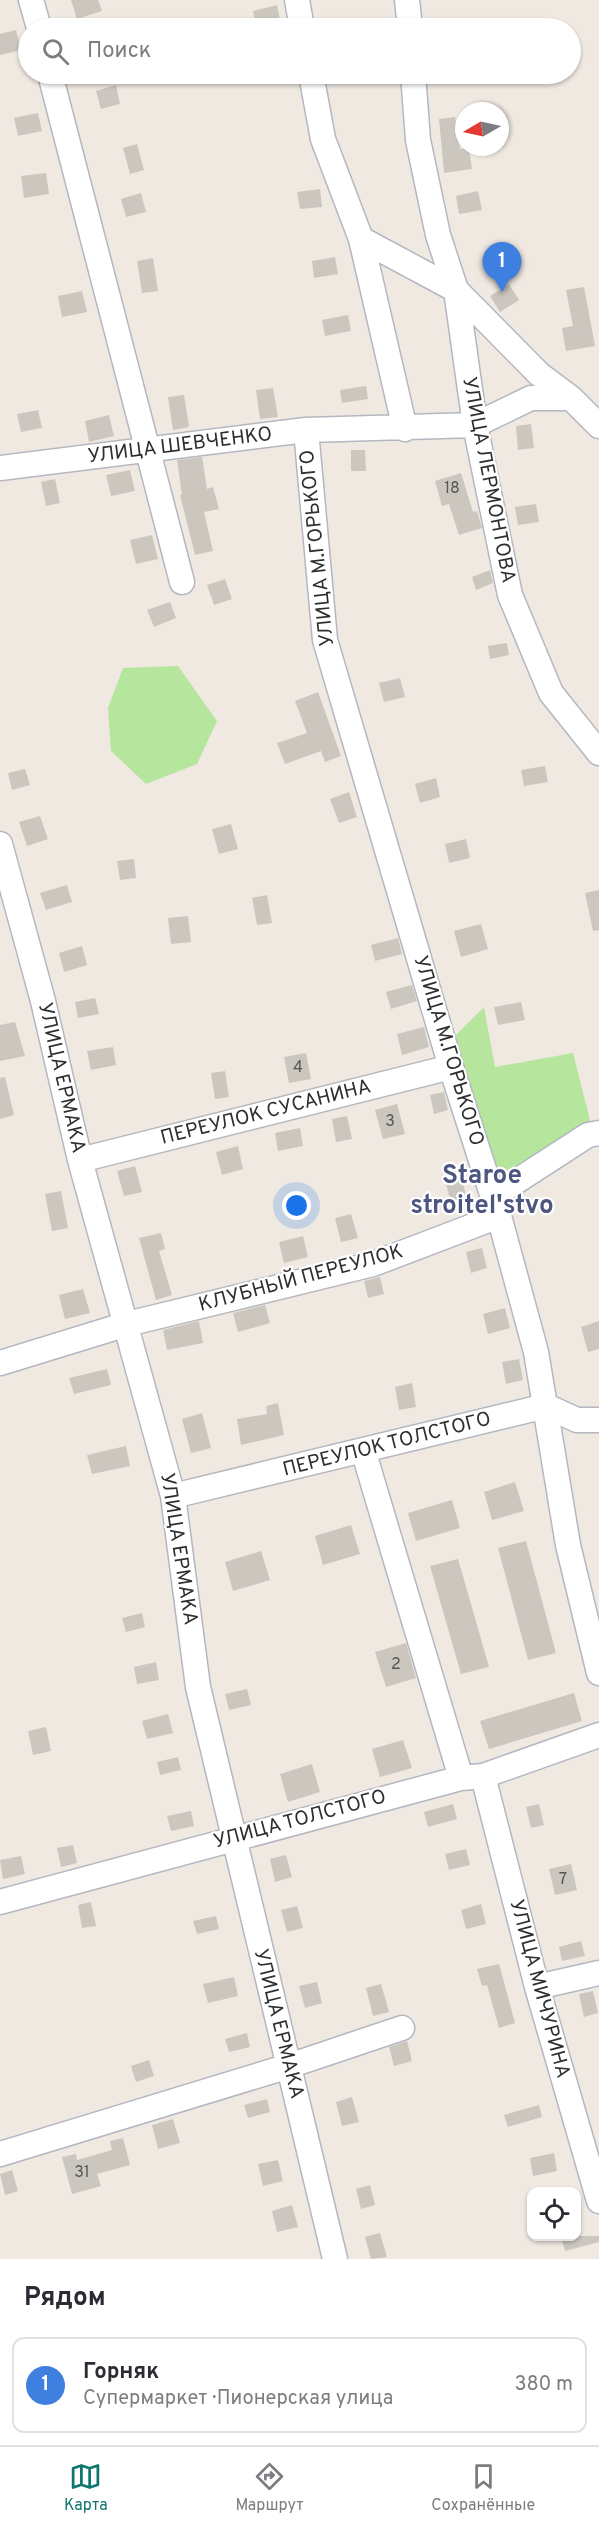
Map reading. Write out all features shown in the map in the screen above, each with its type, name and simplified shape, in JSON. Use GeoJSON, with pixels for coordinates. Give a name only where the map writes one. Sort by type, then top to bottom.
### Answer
{"type":"FeatureCollection","features":[{"type":"Feature","properties":{"kind":"street"},"geometry":{"type":"LineString","coordinates":[[31,0],[36,18]]}},
{"type":"Feature","properties":{"kind":"street"},"geometry":{"type":"LineString","coordinates":[[297,0],[300,18]]}},
{"type":"Feature","properties":{"kind":"street"},"geometry":{"type":"LineString","coordinates":[[407,0],[409,18]]}},
{"type":"Feature","properties":{"kind":"street"},"geometry":{"type":"LineString","coordinates":[[53,84],[183,582]]}},
{"type":"Feature","properties":{"kind":"street"},"geometry":{"type":"LineString","coordinates":[[313,84],[323,139],[361,239],[405,429]]}},
{"type":"Feature","properties":{"kind":"street","name":"УЛИЦА ЛЕРМОНТОВА"},"geometry":{"type":"LineString","coordinates":[[414,84],[418,140],[438,235],[456,290],[475,424],[510,595],[551,693],[599,753]]}},
{"type":"Feature","properties":{"kind":"street"},"geometry":{"type":"LineString","coordinates":[[361,239],[456,290],[539,374],[571,398],[599,426]]}},
{"type":"Feature","properties":{"kind":"street","name":"УЛИЦА ШЕВЧЕНКО"},"geometry":{"type":"LineString","coordinates":[[0,468],[306,430],[405,429],[475,424],[531,398],[571,398]]}},
{"type":"Feature","properties":{"kind":"street","name":"УЛИЦА М.ГОРЬКОГО"},"geometry":{"type":"LineString","coordinates":[[306,430],[325,640],[451,1067],[499,1216],[536,1352],[568,1545],[599,1673]]}},
{"type":"Feature","properties":{"kind":"street","name":"УЛИЦА ЕРМАКА"},"geometry":{"type":"LineString","coordinates":[[0,844],[43,1000],[80,1160],[173,1496],[198,1687],[232,1838],[335,2259]]}},
{"type":"Feature","properties":{"kind":"street","name":"ПЕРЕУЛОК СУСАНИНА"},"geometry":{"type":"LineString","coordinates":[[80,1160],[451,1067]]}},
{"type":"Feature","properties":{"kind":"street"},"geometry":{"type":"LineString","coordinates":[[499,1216],[500,1192],[588,1135],[599,1133]]}},
{"type":"Feature","properties":{"kind":"street","name":"КЛУБНЫЙ ПЕРЕУЛОК"},"geometry":{"type":"LineString","coordinates":[[0,1362],[127,1324],[374,1264],[499,1216]]}},
{"type":"Feature","properties":{"kind":"street"},"geometry":{"type":"LineString","coordinates":[[546,1406],[577,1420],[599,1420]]}},
{"type":"Feature","properties":{"kind":"street","name":"ПЕРЕУЛОК ТОЛСТОГО"},"geometry":{"type":"LineString","coordinates":[[173,1496],[546,1406]]}},
{"type":"Feature","properties":{"kind":"street","name":"УЛИЦА МИЧУРИНА"},"geometry":{"type":"LineString","coordinates":[[363,1450],[472,1777],[537,1987],[599,2201]]}},
{"type":"Feature","properties":{"kind":"street","name":"УЛИЦА ТОЛСТОГО"},"geometry":{"type":"LineString","coordinates":[[0,1902],[232,1838],[472,1777],[599,1735]]}},
{"type":"Feature","properties":{"kind":"street"},"geometry":{"type":"LineString","coordinates":[[537,1987],[599,1972]]}},
{"type":"Feature","properties":{"kind":"street"},"geometry":{"type":"LineString","coordinates":[[0,2154],[289,2066],[402,2028]]}},
{"type":"Feature","properties":{"kind":"green space"},"geometry":{"type":"Polygon","coordinates":[[[178,666],[217,721],[197,764],[146,784],[111,751],[108,708],[123,668],[178,666]]]}},
{"type":"Feature","properties":{"kind":"green space"},"geometry":{"type":"Polygon","coordinates":[[[484,1007],[495,1067],[573,1053],[591,1124],[492,1179],[452,1039],[484,1007]]]}},
{"type":"Feature","properties":{"kind":"building"},"geometry":{"type":"Polygon","coordinates":[[[71,0],[98,0],[102,11],[77,18],[71,0]]]}},
{"type":"Feature","properties":{"kind":"building"},"geometry":{"type":"Polygon","coordinates":[[[277,5],[280,18],[254,18],[253,11],[277,5]]]}},
{"type":"Feature","properties":{"kind":"building"},"geometry":{"type":"Polygon","coordinates":[[[16,30],[18,51],[0,55],[0,34],[16,30]]]}},
{"type":"Feature","properties":{"kind":"building"},"geometry":{"type":"Polygon","coordinates":[[[116,85],[120,104],[101,109],[96,91],[116,85]]]}},
{"type":"Feature","properties":{"kind":"building"},"geometry":{"type":"Polygon","coordinates":[[[38,113],[42,131],[18,136],[14,118],[38,113]]]}},
{"type":"Feature","properties":{"kind":"building"},"geometry":{"type":"Polygon","coordinates":[[[455,117],[455,156],[470,156],[472,169],[444,173],[439,119],[455,117]]]}},
{"type":"Feature","properties":{"kind":"building"},"geometry":{"type":"Polygon","coordinates":[[[137,144],[144,170],[130,174],[123,148],[137,144]]]}},
{"type":"Feature","properties":{"kind":"building"},"geometry":{"type":"Polygon","coordinates":[[[46,173],[49,194],[24,198],[21,176],[46,173]]]}},
{"type":"Feature","properties":{"kind":"building"},"geometry":{"type":"Polygon","coordinates":[[[320,189],[322,207],[300,209],[297,192],[320,189]]]}},
{"type":"Feature","properties":{"kind":"building"},"geometry":{"type":"Polygon","coordinates":[[[478,191],[482,210],[459,214],[456,196],[478,191]]]}},
{"type":"Feature","properties":{"kind":"building"},"geometry":{"type":"Polygon","coordinates":[[[141,193],[146,212],[126,217],[121,199],[141,193]]]}},
{"type":"Feature","properties":{"kind":"building"},"geometry":{"type":"Polygon","coordinates":[[[335,257],[338,274],[314,278],[312,261],[335,257]]]}},
{"type":"Feature","properties":{"kind":"building"},"geometry":{"type":"Polygon","coordinates":[[[153,258],[158,291],[142,293],[137,261],[153,258]]]}},
{"type":"Feature","properties":{"kind":"building"},"geometry":{"type":"Polygon","coordinates":[[[509,284],[519,300],[500,312],[490,296],[509,284]]]}},
{"type":"Feature","properties":{"kind":"building"},"geometry":{"type":"Polygon","coordinates":[[[584,287],[595,346],[566,351],[562,328],[573,326],[566,290],[584,287]]]}},
{"type":"Feature","properties":{"kind":"building"},"geometry":{"type":"Polygon","coordinates":[[[82,291],[87,312],[62,317],[58,296],[82,291]]]}},
{"type":"Feature","properties":{"kind":"building"},"geometry":{"type":"Polygon","coordinates":[[[348,315],[351,331],[325,336],[322,320],[348,315]]]}},
{"type":"Feature","properties":{"kind":"building"},"geometry":{"type":"Polygon","coordinates":[[[366,386],[368,399],[342,403],[340,390],[366,386]]]}},
{"type":"Feature","properties":{"kind":"building"},"geometry":{"type":"Polygon","coordinates":[[[273,388],[278,417],[260,419],[256,390],[273,388]]]}},
{"type":"Feature","properties":{"kind":"building"},"geometry":{"type":"Polygon","coordinates":[[[184,395],[189,427],[173,430],[168,397],[184,395]]]}},
{"type":"Feature","properties":{"kind":"building"},"geometry":{"type":"Polygon","coordinates":[[[38,410],[42,428],[21,432],[17,414],[38,410]]]}},
{"type":"Feature","properties":{"kind":"building"},"geometry":{"type":"Polygon","coordinates":[[[109,415],[114,436],[89,442],[85,421],[109,415]]]}},
{"type":"Feature","properties":{"kind":"building"},"geometry":{"type":"Polygon","coordinates":[[[531,424],[534,448],[518,450],[516,426],[531,424]]]}},
{"type":"Feature","properties":{"kind":"building"},"geometry":{"type":"Polygon","coordinates":[[[351,450],[365,450],[366,471],[351,471],[351,450]]]}},
{"type":"Feature","properties":{"kind":"building"},"geometry":{"type":"Polygon","coordinates":[[[202,457],[207,489],[213,487],[219,509],[204,512],[213,551],[195,555],[180,495],[182,495],[177,460],[202,457]]]}},
{"type":"Feature","properties":{"kind":"building"},"geometry":{"type":"Polygon","coordinates":[[[130,470],[135,491],[111,496],[106,475],[130,470]]]}},
{"type":"Feature","properties":{"kind":"building"},"geometry":{"type":"Polygon","coordinates":[[[461,473],[473,512],[477,511],[482,528],[459,535],[449,504],[442,506],[435,481],[461,473]]]}},
{"type":"Feature","properties":{"kind":"building"},"geometry":{"type":"Polygon","coordinates":[[[55,479],[60,503],[46,506],[41,482],[55,479]]]}},
{"type":"Feature","properties":{"kind":"building"},"geometry":{"type":"Polygon","coordinates":[[[536,504],[539,522],[518,525],[515,507],[536,504]]]}},
{"type":"Feature","properties":{"kind":"building"},"geometry":{"type":"Polygon","coordinates":[[[152,535],[158,559],[136,564],[130,540],[152,535]]]}},
{"type":"Feature","properties":{"kind":"building"},"geometry":{"type":"Polygon","coordinates":[[[490,570],[493,583],[476,590],[472,577],[490,570]]]}},
{"type":"Feature","properties":{"kind":"building"},"geometry":{"type":"Polygon","coordinates":[[[225,579],[232,599],[214,605],[207,585],[225,579]]]}},
{"type":"Feature","properties":{"kind":"building"},"geometry":{"type":"Polygon","coordinates":[[[170,602],[176,618],[154,627],[147,610],[170,602]]]}},
{"type":"Feature","properties":{"kind":"building"},"geometry":{"type":"Polygon","coordinates":[[[507,643],[509,655],[490,659],[488,646],[507,643]]]}},
{"type":"Feature","properties":{"kind":"building"},"geometry":{"type":"Polygon","coordinates":[[[400,678],[405,697],[384,702],[379,683],[400,678]]]}},
{"type":"Feature","properties":{"kind":"building"},"geometry":{"type":"Polygon","coordinates":[[[318,692],[341,756],[325,762],[321,751],[285,764],[277,743],[307,733],[295,701],[318,692]]]}},
{"type":"Feature","properties":{"kind":"building"},"geometry":{"type":"Polygon","coordinates":[[[545,766],[548,782],[524,786],[521,770],[545,766]]]}},
{"type":"Feature","properties":{"kind":"building"},"geometry":{"type":"Polygon","coordinates":[[[25,769],[30,785],[12,790],[8,773],[25,769]]]}},
{"type":"Feature","properties":{"kind":"building"},"geometry":{"type":"Polygon","coordinates":[[[436,778],[440,797],[420,803],[415,784],[436,778]]]}},
{"type":"Feature","properties":{"kind":"building"},"geometry":{"type":"Polygon","coordinates":[[[349,792],[357,817],[339,823],[330,799],[349,792]]]}},
{"type":"Feature","properties":{"kind":"building"},"geometry":{"type":"Polygon","coordinates":[[[40,816],[48,839],[27,846],[19,822],[40,816]]]}},
{"type":"Feature","properties":{"kind":"building"},"geometry":{"type":"Polygon","coordinates":[[[231,824],[238,849],[219,854],[212,829],[231,824]]]}},
{"type":"Feature","properties":{"kind":"building"},"geometry":{"type":"Polygon","coordinates":[[[466,839],[470,858],[449,863],[445,844],[466,839]]]}},
{"type":"Feature","properties":{"kind":"building"},"geometry":{"type":"Polygon","coordinates":[[[134,859],[136,878],[120,880],[117,861],[134,859]]]}},
{"type":"Feature","properties":{"kind":"building"},"geometry":{"type":"Polygon","coordinates":[[[67,885],[72,902],[46,910],[40,893],[67,885]]]}},
{"type":"Feature","properties":{"kind":"building"},"geometry":{"type":"Polygon","coordinates":[[[599,890],[599,930],[593,931],[585,893],[599,890]]]}},
{"type":"Feature","properties":{"kind":"building"},"geometry":{"type":"Polygon","coordinates":[[[267,895],[272,923],[257,925],[252,898],[267,895]]]}},
{"type":"Feature","properties":{"kind":"building"},"geometry":{"type":"Polygon","coordinates":[[[188,916],[191,942],[171,944],[168,918],[188,916]]]}},
{"type":"Feature","properties":{"kind":"building"},"geometry":{"type":"Polygon","coordinates":[[[481,924],[488,949],[461,957],[454,931],[481,924]]]}},
{"type":"Feature","properties":{"kind":"building"},"geometry":{"type":"Polygon","coordinates":[[[398,938],[402,954],[375,961],[371,945],[398,938]]]}},
{"type":"Feature","properties":{"kind":"building"},"geometry":{"type":"Polygon","coordinates":[[[82,946],[87,965],[64,972],[59,953],[82,946]]]}},
{"type":"Feature","properties":{"kind":"building"},"geometry":{"type":"Polygon","coordinates":[[[412,985],[417,1001],[391,1009],[386,992],[412,985]]]}},
{"type":"Feature","properties":{"kind":"building"},"geometry":{"type":"Polygon","coordinates":[[[95,998],[99,1014],[78,1018],[75,1002],[95,998]]]}},
{"type":"Feature","properties":{"kind":"building"},"geometry":{"type":"Polygon","coordinates":[[[521,1002],[525,1020],[498,1025],[494,1007],[521,1002]]]}},
{"type":"Feature","properties":{"kind":"building"},"geometry":{"type":"Polygon","coordinates":[[[15,1022],[25,1056],[0,1061],[0,1025],[15,1022]]]}},
{"type":"Feature","properties":{"kind":"building"},"geometry":{"type":"Polygon","coordinates":[[[424,1027],[429,1047],[402,1055],[397,1034],[424,1027]]]}},
{"type":"Feature","properties":{"kind":"building"},"geometry":{"type":"Polygon","coordinates":[[[113,1047],[116,1065],[91,1070],[87,1051],[113,1047]]]}},
{"type":"Feature","properties":{"kind":"building"},"geometry":{"type":"Polygon","coordinates":[[[306,1053],[311,1079],[289,1083],[284,1057],[306,1053]]]}},
{"type":"Feature","properties":{"kind":"building"},"geometry":{"type":"Polygon","coordinates":[[[225,1071],[229,1097],[215,1099],[211,1073],[225,1071]]]}},
{"type":"Feature","properties":{"kind":"building"},"geometry":{"type":"Polygon","coordinates":[[[5,1077],[14,1115],[0,1119],[0,1078],[5,1077]]]}},
{"type":"Feature","properties":{"kind":"building"},"geometry":{"type":"Polygon","coordinates":[[[444,1092],[448,1110],[434,1114],[430,1095],[444,1092]]]}},
{"type":"Feature","properties":{"kind":"building"},"geometry":{"type":"Polygon","coordinates":[[[397,1104],[405,1134],[383,1139],[375,1110],[397,1104]]]}},
{"type":"Feature","properties":{"kind":"building"},"geometry":{"type":"Polygon","coordinates":[[[347,1116],[352,1139],[336,1142],[332,1119],[347,1116]]]}},
{"type":"Feature","properties":{"kind":"building"},"geometry":{"type":"Polygon","coordinates":[[[300,1128],[303,1146],[278,1151],[275,1133],[300,1128]]]}},
{"type":"Feature","properties":{"kind":"building"},"geometry":{"type":"Polygon","coordinates":[[[238,1146],[243,1169],[222,1175],[216,1152],[238,1146]]]}},
{"type":"Feature","properties":{"kind":"building"},"geometry":{"type":"Polygon","coordinates":[[[135,1166],[142,1192],[124,1196],[117,1171],[135,1166]]]}},
{"type":"Feature","properties":{"kind":"building"},"geometry":{"type":"Polygon","coordinates":[[[462,1179],[467,1200],[451,1204],[446,1183],[462,1179]]]}},
{"type":"Feature","properties":{"kind":"building"},"geometry":{"type":"Polygon","coordinates":[[[61,1191],[68,1228],[52,1231],[45,1194],[61,1191]]]}},
{"type":"Feature","properties":{"kind":"building"},"geometry":{"type":"Polygon","coordinates":[[[351,1214],[358,1238],[341,1242],[335,1218],[351,1214]]]}},
{"type":"Feature","properties":{"kind":"building"},"geometry":{"type":"Polygon","coordinates":[[[161,1233],[165,1249],[159,1251],[172,1295],[156,1300],[139,1238],[161,1233]]]}},
{"type":"Feature","properties":{"kind":"building"},"geometry":{"type":"Polygon","coordinates":[[[303,1236],[308,1257],[284,1263],[279,1242],[303,1236]]]}},
{"type":"Feature","properties":{"kind":"building"},"geometry":{"type":"Polygon","coordinates":[[[482,1248],[487,1268],[471,1273],[466,1252],[482,1248]]]}},
{"type":"Feature","properties":{"kind":"building"},"geometry":{"type":"Polygon","coordinates":[[[380,1277],[384,1294],[368,1298],[364,1281],[380,1277]]]}},
{"type":"Feature","properties":{"kind":"building"},"geometry":{"type":"Polygon","coordinates":[[[83,1289],[90,1313],[65,1319],[59,1295],[83,1289]]]}},
{"type":"Feature","properties":{"kind":"building"},"geometry":{"type":"Polygon","coordinates":[[[265,1305],[270,1323],[238,1332],[233,1313],[265,1305]]]}},
{"type":"Feature","properties":{"kind":"building"},"geometry":{"type":"Polygon","coordinates":[[[505,1308],[510,1328],[488,1334],[483,1314],[505,1308]]]}},
{"type":"Feature","properties":{"kind":"building"},"geometry":{"type":"Polygon","coordinates":[[[199,1321],[203,1343],[167,1350],[163,1330],[199,1321]]]}},
{"type":"Feature","properties":{"kind":"building"},"geometry":{"type":"Polygon","coordinates":[[[599,1321],[599,1349],[588,1352],[581,1327],[599,1321]]]}},
{"type":"Feature","properties":{"kind":"building"},"geometry":{"type":"Polygon","coordinates":[[[519,1359],[523,1380],[506,1384],[502,1362],[519,1359]]]}},
{"type":"Feature","properties":{"kind":"building"},"geometry":{"type":"Polygon","coordinates":[[[107,1369],[111,1385],[74,1394],[69,1378],[107,1369]]]}},
{"type":"Feature","properties":{"kind":"building"},"geometry":{"type":"Polygon","coordinates":[[[412,1383],[416,1407],[399,1410],[395,1387],[412,1383]]]}},
{"type":"Feature","properties":{"kind":"building"},"geometry":{"type":"Polygon","coordinates":[[[278,1403],[284,1435],[241,1445],[237,1419],[267,1414],[266,1406],[278,1403]]]}},
{"type":"Feature","properties":{"kind":"building"},"geometry":{"type":"Polygon","coordinates":[[[202,1413],[211,1448],[191,1453],[182,1419],[202,1413]]]}},
{"type":"Feature","properties":{"kind":"building"},"geometry":{"type":"Polygon","coordinates":[[[126,1446],[130,1466],[92,1474],[87,1455],[126,1446]]]}},
{"type":"Feature","properties":{"kind":"building"},"geometry":{"type":"Polygon","coordinates":[[[515,1482],[524,1511],[492,1520],[484,1492],[515,1482]]]}},
{"type":"Feature","properties":{"kind":"building"},"geometry":{"type":"Polygon","coordinates":[[[452,1500],[460,1528],[416,1541],[408,1513],[452,1500]]]}},
{"type":"Feature","properties":{"kind":"building"},"geometry":{"type":"Polygon","coordinates":[[[351,1525],[360,1554],[323,1565],[315,1536],[351,1525]]]}},
{"type":"Feature","properties":{"kind":"building"},"geometry":{"type":"Polygon","coordinates":[[[526,1541],[556,1653],[528,1660],[498,1548],[526,1541]]]}},
{"type":"Feature","properties":{"kind":"building"},"geometry":{"type":"Polygon","coordinates":[[[261,1551],[270,1580],[233,1591],[225,1562],[261,1551]]]}},
{"type":"Feature","properties":{"kind":"building"},"geometry":{"type":"Polygon","coordinates":[[[458,1559],[489,1667],[461,1674],[430,1566],[458,1559]]]}},
{"type":"Feature","properties":{"kind":"building"},"geometry":{"type":"Polygon","coordinates":[[[142,1613],[145,1627],[126,1632],[122,1618],[142,1613]]]}},
{"type":"Feature","properties":{"kind":"building"},"geometry":{"type":"Polygon","coordinates":[[[406,1643],[416,1678],[386,1687],[375,1652],[406,1643]]]}},
{"type":"Feature","properties":{"kind":"building"},"geometry":{"type":"Polygon","coordinates":[[[156,1662],[159,1680],[137,1684],[134,1667],[156,1662]]]}},
{"type":"Feature","properties":{"kind":"building"},"geometry":{"type":"Polygon","coordinates":[[[247,1689],[251,1705],[229,1710],[225,1694],[247,1689]]]}},
{"type":"Feature","properties":{"kind":"building"},"geometry":{"type":"Polygon","coordinates":[[[574,1693],[582,1721],[489,1749],[480,1721],[574,1693]]]}},
{"type":"Feature","properties":{"kind":"building"},"geometry":{"type":"Polygon","coordinates":[[[168,1714],[173,1733],[147,1739],[142,1721],[168,1714]]]}},
{"type":"Feature","properties":{"kind":"building"},"geometry":{"type":"Polygon","coordinates":[[[46,1727],[51,1751],[33,1755],[28,1731],[46,1727]]]}},
{"type":"Feature","properties":{"kind":"building"},"geometry":{"type":"Polygon","coordinates":[[[403,1740],[412,1768],[380,1777],[372,1749],[403,1740]]]}},
{"type":"Feature","properties":{"kind":"building"},"geometry":{"type":"Polygon","coordinates":[[[178,1757],[181,1770],[160,1775],[157,1762],[178,1757]]]}},
{"type":"Feature","properties":{"kind":"building"},"geometry":{"type":"Polygon","coordinates":[[[312,1764],[320,1792],[288,1802],[280,1774],[312,1764]]]}},
{"type":"Feature","properties":{"kind":"building"},"geometry":{"type":"Polygon","coordinates":[[[453,1804],[457,1819],[428,1827],[424,1812],[453,1804]]]}},
{"type":"Feature","properties":{"kind":"building"},"geometry":{"type":"Polygon","coordinates":[[[539,1804],[544,1825],[531,1828],[526,1807],[539,1804]]]}},
{"type":"Feature","properties":{"kind":"building"},"geometry":{"type":"Polygon","coordinates":[[[191,1811],[194,1826],[171,1831],[167,1816],[191,1811]]]}},
{"type":"Feature","properties":{"kind":"building"},"geometry":{"type":"Polygon","coordinates":[[[73,1845],[77,1863],[61,1867],[57,1848],[73,1845]]]}},
{"type":"Feature","properties":{"kind":"building"},"geometry":{"type":"Polygon","coordinates":[[[466,1849],[470,1865],[449,1870],[445,1854],[466,1849]]]}},
{"type":"Feature","properties":{"kind":"building"},"geometry":{"type":"Polygon","coordinates":[[[286,1855],[292,1877],[275,1882],[270,1859],[286,1855]]]}},
{"type":"Feature","properties":{"kind":"building"},"geometry":{"type":"Polygon","coordinates":[[[21,1856],[25,1874],[3,1879],[0,1860],[21,1856]]]}},
{"type":"Feature","properties":{"kind":"building"},"geometry":{"type":"Polygon","coordinates":[[[571,1864],[577,1890],[555,1895],[549,1869],[571,1864]]]}},
{"type":"Feature","properties":{"kind":"building"},"geometry":{"type":"Polygon","coordinates":[[[91,1902],[96,1926],[82,1928],[78,1905],[91,1902]]]}},
{"type":"Feature","properties":{"kind":"building"},"geometry":{"type":"Polygon","coordinates":[[[481,1904],[486,1924],[466,1929],[461,1910],[481,1904]]]}},
{"type":"Feature","properties":{"kind":"building"},"geometry":{"type":"Polygon","coordinates":[[[297,1906],[303,1928],[287,1932],[281,1910],[297,1906]]]}},
{"type":"Feature","properties":{"kind":"building"},"geometry":{"type":"Polygon","coordinates":[[[216,1916],[219,1929],[197,1934],[193,1921],[216,1916]]]}},
{"type":"Feature","properties":{"kind":"building"},"geometry":{"type":"Polygon","coordinates":[[[581,1941],[585,1956],[562,1961],[559,1947],[581,1941]]]}},
{"type":"Feature","properties":{"kind":"building"},"geometry":{"type":"Polygon","coordinates":[[[499,1964],[515,2023],[499,2028],[487,1985],[482,1986],[477,1969],[499,1964]]]}},
{"type":"Feature","properties":{"kind":"building"},"geometry":{"type":"Polygon","coordinates":[[[234,1977],[238,1996],[208,2003],[203,1984],[234,1977]]]}},
{"type":"Feature","properties":{"kind":"building"},"geometry":{"type":"Polygon","coordinates":[[[317,1982],[322,2003],[305,2008],[299,1986],[317,1982]]]}},
{"type":"Feature","properties":{"kind":"building"},"geometry":{"type":"Polygon","coordinates":[[[381,1984],[389,2012],[373,2016],[366,1988],[381,1984]]]}},
{"type":"Feature","properties":{"kind":"building"},"geometry":{"type":"Polygon","coordinates":[[[593,1991],[598,2013],[584,2017],[579,1994],[593,1991]]]}},
{"type":"Feature","properties":{"kind":"building"},"geometry":{"type":"Polygon","coordinates":[[[247,2033],[250,2047],[229,2052],[225,2039],[247,2033]]]}},
{"type":"Feature","properties":{"kind":"building"},"geometry":{"type":"Polygon","coordinates":[[[407,2041],[412,2061],[394,2066],[389,2047],[407,2041]]]}},
{"type":"Feature","properties":{"kind":"building"},"geometry":{"type":"Polygon","coordinates":[[[149,2060],[154,2076],[136,2082],[131,2066],[149,2060]]]}},
{"type":"Feature","properties":{"kind":"building"},"geometry":{"type":"Polygon","coordinates":[[[352,2097],[359,2122],[342,2126],[336,2102],[352,2097]]]}},
{"type":"Feature","properties":{"kind":"building"},"geometry":{"type":"Polygon","coordinates":[[[267,2099],[270,2112],[248,2118],[244,2105],[267,2099]]]}},
{"type":"Feature","properties":{"kind":"building"},"geometry":{"type":"Polygon","coordinates":[[[539,2105],[542,2117],[508,2127],[504,2115],[539,2105]]]}},
{"type":"Feature","properties":{"kind":"building"},"geometry":{"type":"Polygon","coordinates":[[[173,2119],[180,2143],[158,2149],[152,2125],[173,2119]]]}},
{"type":"Feature","properties":{"kind":"building"},"geometry":{"type":"Polygon","coordinates":[[[123,2138],[130,2165],[97,2174],[101,2186],[72,2194],[62,2157],[76,2154],[77,2160],[112,2150],[110,2141],[123,2138]]]}},
{"type":"Feature","properties":{"kind":"building"},"geometry":{"type":"Polygon","coordinates":[[[554,2153],[557,2171],[533,2176],[530,2158],[554,2153]]]}},
{"type":"Feature","properties":{"kind":"building"},"geometry":{"type":"Polygon","coordinates":[[[278,2160],[283,2181],[263,2186],[258,2164],[278,2160]]]}},
{"type":"Feature","properties":{"kind":"building"},"geometry":{"type":"Polygon","coordinates":[[[12,2170],[18,2191],[5,2195],[0,2174],[12,2170]]]}},
{"type":"Feature","properties":{"kind":"building"},"geometry":{"type":"Polygon","coordinates":[[[370,2185],[375,2205],[361,2209],[356,2189],[370,2185]]]}},
{"type":"Feature","properties":{"kind":"building"},"geometry":{"type":"Polygon","coordinates":[[[292,2205],[298,2227],[277,2232],[272,2211],[292,2205]]]}},
{"type":"Feature","properties":{"kind":"building"},"geometry":{"type":"Polygon","coordinates":[[[380,2233],[387,2257],[371,2259],[365,2237],[380,2233]]]}},
{"type":"Feature","properties":{"kind":"building"},"geometry":{"type":"Polygon","coordinates":[[[581,2236],[599,2236],[599,2242],[565,2251],[562,2241],[581,2241],[581,2236]]]}},
{"type":"Feature","properties":{"kind":"place","name":"Горняк"},"geometry":{"type":"Point","coordinates":[502,292]}},
{"type":"Feature","properties":{"kind":"district","name":"Staroe stroitel'stvo"},"geometry":{"type":"Point","coordinates":[482,1191]}}]}
